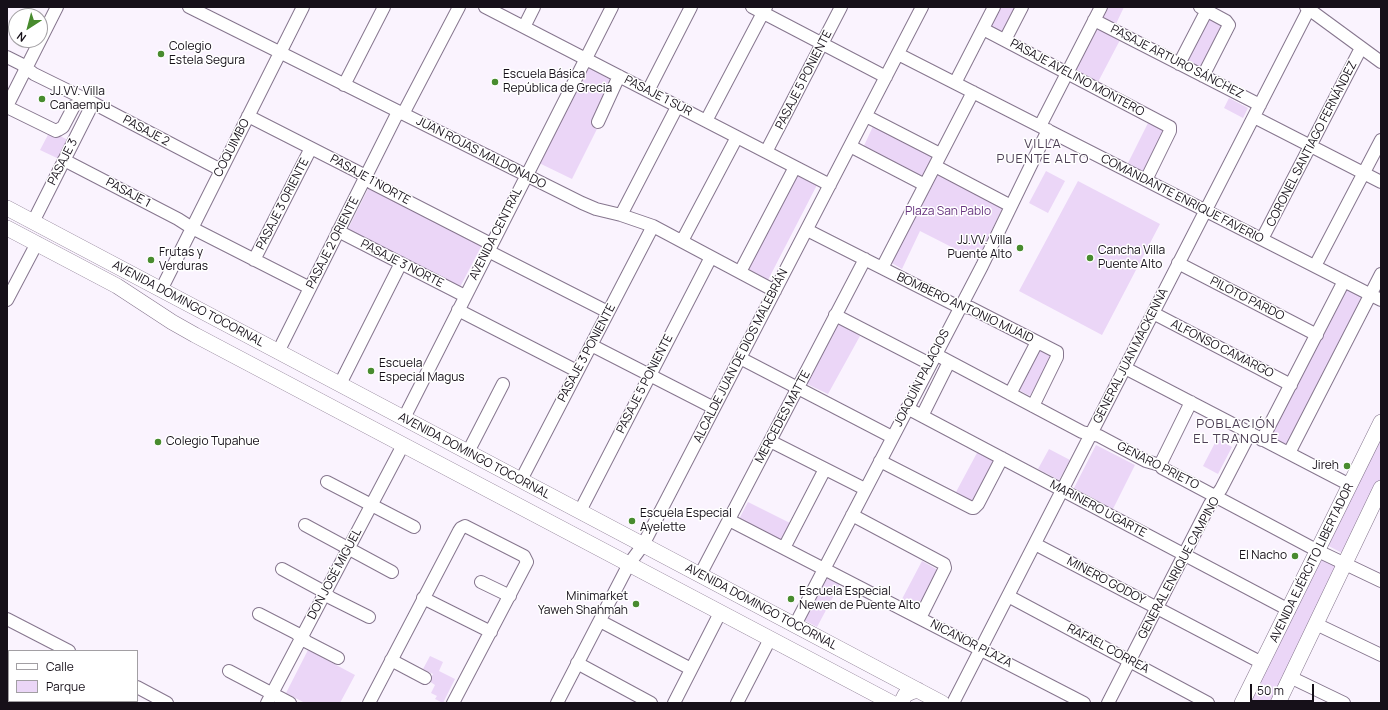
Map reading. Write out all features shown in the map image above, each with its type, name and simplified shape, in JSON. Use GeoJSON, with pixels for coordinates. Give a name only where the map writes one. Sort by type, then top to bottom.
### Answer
{"type":"FeatureCollection","features":[{"type":"Feature","properties":{"kind":"main road","name":"AVENIDA DOMINGO TOCORNAL"},"geometry":{"type":"LineString","coordinates":[[7,208],[942,703]]}},
{"type":"Feature","properties":{"kind":"main road","name":"AVENIDA DOMINGO TOCORNAL"},"geometry":{"type":"LineString","coordinates":[[7,228],[117,286],[183,328],[770,639],[883,701]]}},
{"type":"Feature","properties":{"kind":"main road"},"geometry":{"type":"LineString","coordinates":[[341,412],[342,400],[348,393],[346,388]]}},
{"type":"Feature","properties":{"kind":"main road","name":"AVENIDA EJÉRCITO LIBERTADOR"},"geometry":{"type":"LineString","coordinates":[[1242,703],[1381,422]]}},
{"type":"Feature","properties":{"kind":"main road"},"geometry":{"type":"LineString","coordinates":[[455,472],[462,471],[468,467],[470,461],[468,452]]}},
{"type":"Feature","properties":{"kind":"main road"},"geometry":{"type":"LineString","coordinates":[[1278,703],[1345,563],[1377,507],[1381,488]]}},
{"type":"Feature","properties":{"kind":"main road"},"geometry":{"type":"LineString","coordinates":[[901,703],[905,695],[918,690]]}},
{"type":"Feature","properties":{"kind":"street"},"geometry":{"type":"LineString","coordinates":[[57,7],[7,106],[56,131],[63,127],[74,106]]}},
{"type":"Feature","properties":{"kind":"street","name":"JUAN ROJAS MALDONADO"},"geometry":{"type":"LineString","coordinates":[[189,7],[596,210],[621,215],[653,226],[775,291]]}},
{"type":"Feature","properties":{"kind":"street","name":"COQUIMBO"},"geometry":{"type":"LineString","coordinates":[[161,290],[303,7]]}},
{"type":"Feature","properties":{"kind":"street"},"geometry":{"type":"LineString","coordinates":[[344,85],[384,7]]}},
{"type":"Feature","properties":{"kind":"street","name":"PASAJE 2 ORIENTE"},"geometry":{"type":"LineString","coordinates":[[278,352],[366,177],[459,7]]}},
{"type":"Feature","properties":{"kind":"street","name":"PASAJE 1 SUR"},"geometry":{"type":"LineString","coordinates":[[485,7],[830,185]]}},
{"type":"Feature","properties":{"kind":"street"},"geometry":{"type":"LineString","coordinates":[[524,27],[534,7]]}},
{"type":"Feature","properties":{"kind":"street","name":"AVENIDA CENTRAL"},"geometry":{"type":"LineString","coordinates":[[404,418],[489,247],[612,7]]}},
{"type":"Feature","properties":{"kind":"street"},"geometry":{"type":"LineString","coordinates":[[648,91],[690,7]]}},
{"type":"Feature","properties":{"kind":"street"},"geometry":{"type":"LineString","coordinates":[[752,7],[764,10],[822,44],[886,77]]}},
{"type":"Feature","properties":{"kind":"street","name":"PASAJE 5 PONIENTE"},"geometry":{"type":"LineString","coordinates":[[766,152],[841,7]]}},
{"type":"Feature","properties":{"kind":"street","name":"ALCALDE JUAN DE DIOS MALEBRÁN"},"geometry":{"type":"LineString","coordinates":[[557,703],[629,564],[643,545],[922,7]]}},
{"type":"Feature","properties":{"kind":"street"},"geometry":{"type":"LineString","coordinates":[[955,83],[994,7]]}},
{"type":"Feature","properties":{"kind":"street"},"geometry":{"type":"LineString","coordinates":[[1005,40],[1022,7]]}},
{"type":"Feature","properties":{"kind":"street","name":"JOAQUÍN PALACIOS"},"geometry":{"type":"LineString","coordinates":[[795,625],[932,359],[982,266],[1011,206],[1067,73],[1101,7]]}},
{"type":"Feature","properties":{"kind":"street"},"geometry":{"type":"LineString","coordinates":[[1308,8],[1381,62]]}},
{"type":"Feature","properties":{"kind":"street","name":"GENERAL JUAN MACKENNA"},"geometry":{"type":"LineString","coordinates":[[953,703],[1206,211],[1308,8]]}},
{"type":"Feature","properties":{"kind":"street"},"geometry":{"type":"LineString","coordinates":[[1179,64],[1204,9],[1229,23],[1203,76]]}},
{"type":"Feature","properties":{"kind":"street"},"geometry":{"type":"LineString","coordinates":[[706,121],[764,10]]}},
{"type":"Feature","properties":{"kind":"street","name":"PASAJE ARTURO SÁNCHEZ"},"geometry":{"type":"LineString","coordinates":[[1094,20],[1260,105]]}},
{"type":"Feature","properties":{"kind":"street","name":"PASAJE AVELINO MONTERO"},"geometry":{"type":"LineString","coordinates":[[983,29],[1169,126],[1171,128],[1146,180]]}},
{"type":"Feature","properties":{"kind":"street","name":"CORONEL SANTIAGO FERNÁNDEZ"},"geometry":{"type":"LineString","coordinates":[[1262,239],[1361,48]]}},
{"type":"Feature","properties":{"kind":"street","name":"COMANDANTE ENRIQUE FAVERIO"},"geometry":{"type":"LineString","coordinates":[[898,54],[1376,297]]}},
{"type":"Feature","properties":{"kind":"street","name":"PASAJE 2"},"geometry":{"type":"LineString","coordinates":[[7,57],[34,74],[221,170]]}},
{"type":"Feature","properties":{"kind":"street"},"geometry":{"type":"LineString","coordinates":[[598,122],[619,76]]}},
{"type":"Feature","properties":{"kind":"street"},"geometry":{"type":"LineString","coordinates":[[882,268],[973,92]]}},
{"type":"Feature","properties":{"kind":"street","name":"PASAJE 3"},"geometry":{"type":"LineString","coordinates":[[33,222],[93,103]]}},
{"type":"Feature","properties":{"kind":"street"},"geometry":{"type":"LineString","coordinates":[[621,215],[678,106]]}},
{"type":"Feature","properties":{"kind":"street","name":"PASAJE 1 NORTE"},"geometry":{"type":"LineString","coordinates":[[248,116],[360,173],[372,183],[608,312]]}},
{"type":"Feature","properties":{"kind":"street"},"geometry":{"type":"LineString","coordinates":[[866,116],[940,154]]}},
{"type":"Feature","properties":{"kind":"street"},"geometry":{"type":"LineString","coordinates":[[1254,117],[1381,182]]}},
{"type":"Feature","properties":{"kind":"street"},"geometry":{"type":"LineString","coordinates":[[682,241],[737,137]]}},
{"type":"Feature","properties":{"kind":"street"},"geometry":{"type":"LineString","coordinates":[[1315,266],[1381,140]]}},
{"type":"Feature","properties":{"kind":"street"},"geometry":{"type":"LineString","coordinates":[[850,146],[925,185]]}},
{"type":"Feature","properties":{"kind":"street","name":"PASAJE 3 ORIENTE"},"geometry":{"type":"LineString","coordinates":[[254,260],[311,148]]}},
{"type":"Feature","properties":{"kind":"street","name":"PASAJE 1"},"geometry":{"type":"LineString","coordinates":[[64,160],[178,219],[192,228],[310,288]]}},
{"type":"Feature","properties":{"kind":"street"},"geometry":{"type":"LineString","coordinates":[[935,166],[1011,206]]}},
{"type":"Feature","properties":{"kind":"street"},"geometry":{"type":"LineString","coordinates":[[740,272],[795,167]]}},
{"type":"Feature","properties":{"kind":"street","name":"PASAJE 3 PONIENTE"},"geometry":{"type":"LineString","coordinates":[[521,480],[653,226]]}},
{"type":"Feature","properties":{"kind":"street","name":"BOMBERO ANTONIO MUAID"},"geometry":{"type":"LineString","coordinates":[[807,230],[959,308],[971,308],[1056,351],[1058,354],[1033,406]]}},
{"type":"Feature","properties":{"kind":"street","name":"PASAJE 3 NORTE"},"geometry":{"type":"LineString","coordinates":[[338,231],[465,296]]}},
{"type":"Feature","properties":{"kind":"street"},"geometry":{"type":"LineString","coordinates":[[7,300],[37,243]]}},
{"type":"Feature","properties":{"kind":"street","name":"PASAJE 5 PONIENTE"},"geometry":{"type":"LineString","coordinates":[[580,511],[711,257]]}},
{"type":"Feature","properties":{"kind":"street","name":"MERCEDES MATTE"},"geometry":{"type":"LineString","coordinates":[[700,575],[865,259]]}},
{"type":"Feature","properties":{"kind":"street"},"geometry":{"type":"LineString","coordinates":[[346,388],[401,263]]}},
{"type":"Feature","properties":{"kind":"street","name":"PILOTO PARDO"},"geometry":{"type":"LineString","coordinates":[[1178,263],[1316,335]]}},
{"type":"Feature","properties":{"kind":"street"},"geometry":{"type":"LineString","coordinates":[[1289,454],[1376,297],[1381,274]]}},
{"type":"Feature","properties":{"kind":"street"},"geometry":{"type":"LineString","coordinates":[[1262,440],[1344,281]]}},
{"type":"Feature","properties":{"kind":"street"},"geometry":{"type":"LineString","coordinates":[[458,310],[578,371]]}},
{"type":"Feature","properties":{"kind":"street","name":"ALFONSO CAMARGO"},"geometry":{"type":"LineString","coordinates":[[1153,313],[1291,384]]}},
{"type":"Feature","properties":{"kind":"street","name":"GENARO PRIETO"},"geometry":{"type":"LineString","coordinates":[[836,315],[932,359],[949,362],[1082,432],[1099,436],[1150,463],[1160,465],[1162,468],[1318,551],[1381,582]]}},
{"type":"Feature","properties":{"kind":"street"},"geometry":{"type":"LineString","coordinates":[[1010,394],[1037,342]]}},
{"type":"Feature","properties":{"kind":"street"},"geometry":{"type":"LineString","coordinates":[[591,345],[714,408]]}},
{"type":"Feature","properties":{"kind":"street"},"geometry":{"type":"LineString","coordinates":[[740,358],[892,437]]}},
{"type":"Feature","properties":{"kind":"street"},"geometry":{"type":"LineString","coordinates":[[922,416],[949,362]]}},
{"type":"Feature","properties":{"kind":"street"},"geometry":{"type":"LineString","coordinates":[[1125,368],[1350,485]]}},
{"type":"Feature","properties":{"kind":"street"},"geometry":{"type":"LineString","coordinates":[[468,452],[503,384]]}},
{"type":"Feature","properties":{"kind":"street"},"geometry":{"type":"LineString","coordinates":[[1160,465],[1191,402]]}},
{"type":"Feature","properties":{"kind":"street","name":"MARINERO UGARTE"},"geometry":{"type":"LineString","coordinates":[[907,408],[1289,610]]}},
{"type":"Feature","properties":{"kind":"street","name":"GENERAL ENRIQUE CAMPINO"},"geometry":{"type":"LineString","coordinates":[[1108,703],[1210,504],[1222,489],[1250,434]]}},
{"type":"Feature","properties":{"kind":"street"},"geometry":{"type":"LineString","coordinates":[[770,441],[865,489]]}},
{"type":"Feature","properties":{"kind":"street","name":"DON JOSÉ MIGUEL"},"geometry":{"type":"LineString","coordinates":[[269,698],[403,444]]}},
{"type":"Feature","properties":{"kind":"street"},"geometry":{"type":"LineString","coordinates":[[880,461],[969,507],[974,508],[978,504],[1002,458]]}},
{"type":"Feature","properties":{"kind":"street"},"geometry":{"type":"LineString","coordinates":[[784,548],[826,469]]}},
{"type":"Feature","properties":{"kind":"street"},"geometry":{"type":"LineString","coordinates":[[327,482],[414,527]]}},
{"type":"Feature","properties":{"kind":"street"},"geometry":{"type":"LineString","coordinates":[[852,515],[943,563],[945,566],[945,569],[920,618]]}},
{"type":"Feature","properties":{"kind":"street","name":"NICANOR PLAZA"},"geometry":{"type":"LineString","coordinates":[[729,520],[1084,703]]}},
{"type":"Feature","properties":{"kind":"street"},"geometry":{"type":"LineString","coordinates":[[306,525],[392,572]]}},
{"type":"Feature","properties":{"kind":"street"},"geometry":{"type":"LineString","coordinates":[[369,703],[460,529],[465,526],[526,558],[527,564],[453,703]]}},
{"type":"Feature","properties":{"kind":"street","name":"MINERO GODOY"},"geometry":{"type":"LineString","coordinates":[[1035,544],[1262,663]]}},
{"type":"Feature","properties":{"kind":"street"},"geometry":{"type":"LineString","coordinates":[[282,569],[331,598],[369,617]]}},
{"type":"Feature","properties":{"kind":"street"},"geometry":{"type":"LineString","coordinates":[[482,582],[510,596]]}},
{"type":"Feature","properties":{"kind":"street","name":"RAFAEL CORREA"},"geometry":{"type":"LineString","coordinates":[[1008,596],[1208,703]]}},
{"type":"Feature","properties":{"kind":"street"},"geometry":{"type":"LineString","coordinates":[[423,598],[491,632]]}},
{"type":"Feature","properties":{"kind":"street"},"geometry":{"type":"LineString","coordinates":[[674,703],[720,613]]}},
{"type":"Feature","properties":{"kind":"street"},"geometry":{"type":"LineString","coordinates":[[259,614],[296,633],[307,642],[338,658]]}},
{"type":"Feature","properties":{"kind":"street"},"geometry":{"type":"LineString","coordinates":[[7,618],[66,650]]}},
{"type":"Feature","properties":{"kind":"street"},"geometry":{"type":"LineString","coordinates":[[600,621],[691,669]]}},
{"type":"Feature","properties":{"kind":"street"},"geometry":{"type":"LineString","coordinates":[[1316,624],[1381,655]]}},
{"type":"Feature","properties":{"kind":"street"},"geometry":{"type":"LineString","coordinates":[[737,703],[770,639]]}},
{"type":"Feature","properties":{"kind":"street"},"geometry":{"type":"LineString","coordinates":[[391,660],[425,678]]}},
{"type":"Feature","properties":{"kind":"street"},"geometry":{"type":"LineString","coordinates":[[577,664],[651,703]]}},
{"type":"Feature","properties":{"kind":"street"},"geometry":{"type":"LineString","coordinates":[[229,671],[269,698],[290,703]]}},
{"type":"Feature","properties":{"kind":"street"},"geometry":{"type":"LineString","coordinates":[[1290,677],[1344,703]]}},
{"type":"Feature","properties":{"kind":"street"},"geometry":{"type":"LineString","coordinates":[[138,688],[162,702]]}},
{"type":"Feature","properties":{"kind":"green space"},"geometry":{"type":"Polygon","coordinates":[[[999,7],[1017,7],[1005,33],[990,26],[999,7]]]}},
{"type":"Feature","properties":{"kind":"green space"},"geometry":{"type":"Polygon","coordinates":[[[1106,7],[1124,7],[1115,26],[1100,18],[1106,7]]]}},
{"type":"Feature","properties":{"kind":"green space"},"geometry":{"type":"Polygon","coordinates":[[[1208,16],[1226,26],[1202,72],[1186,62],[1208,16]]]}},
{"type":"Feature","properties":{"kind":"green space"},"geometry":{"type":"Polygon","coordinates":[[[1096,28],[1120,40],[1098,82],[1073,70],[1096,28]]]}},
{"type":"Feature","properties":{"kind":"green space"},"geometry":{"type":"Polygon","coordinates":[[[590,66],[614,78],[593,127],[597,129],[572,179],[539,163],[590,66]]]}},
{"type":"Feature","properties":{"kind":"green space"},"geometry":{"type":"Polygon","coordinates":[[[1229,98],[1248,108],[1243,118],[1224,108],[1229,98]]]}},
{"type":"Feature","properties":{"kind":"green space"},"geometry":{"type":"Polygon","coordinates":[[[1149,121],[1167,131],[1146,173],[1128,163],[1149,121]]]}},
{"type":"Feature","properties":{"kind":"green space","name":"Plaza San Pablo"},"geometry":{"type":"Polygon","coordinates":[[[875,122],[936,154],[929,167],[1003,207],[977,260],[920,231],[902,269],[890,262],[928,184],[862,150],[875,122]]]}},
{"type":"Feature","properties":{"kind":"green space"},"geometry":{"type":"Polygon","coordinates":[[[50,131],[68,140],[59,159],[40,150],[50,131]]]}},
{"type":"Feature","properties":{"kind":"green space"},"geometry":{"type":"Polygon","coordinates":[[[1046,171],[1065,181],[1048,213],[1029,203],[1046,171]]]}},
{"type":"Feature","properties":{"kind":"green space"},"geometry":{"type":"Polygon","coordinates":[[[796,172],[818,183],[768,280],[745,267],[796,172]]]}},
{"type":"Feature","properties":{"kind":"green space","name":"Cancha Villa Puente Alto"},"geometry":{"type":"Polygon","coordinates":[[[1078,181],[1160,224],[1102,335],[1019,291],[1078,181]]]}},
{"type":"Feature","properties":{"kind":"green space"},"geometry":{"type":"Polygon","coordinates":[[[370,185],[483,243],[459,289],[347,231],[370,185]]]}},
{"type":"Feature","properties":{"kind":"green space"},"geometry":{"type":"Polygon","coordinates":[[[1348,288],[1365,297],[1289,447],[1268,437],[1343,289],[1348,288]]]}},
{"type":"Feature","properties":{"kind":"green space"},"geometry":{"type":"Polygon","coordinates":[[[838,322],[860,336],[828,394],[805,383],[838,322]]]}},
{"type":"Feature","properties":{"kind":"green space"},"geometry":{"type":"Polygon","coordinates":[[[1039,348],[1052,355],[1030,396],[1017,389],[1039,348]]]}},
{"type":"Feature","properties":{"kind":"green space"},"geometry":{"type":"Polygon","coordinates":[[[1381,430],[1381,479],[1344,554],[1325,544],[1381,430]]]}},
{"type":"Feature","properties":{"kind":"green space"},"geometry":{"type":"Polygon","coordinates":[[[1217,439],[1232,447],[1218,474],[1203,466],[1217,439]]]}},
{"type":"Feature","properties":{"kind":"green space"},"geometry":{"type":"Polygon","coordinates":[[[1096,445],[1135,465],[1113,509],[1074,488],[1096,445]]]}},
{"type":"Feature","properties":{"kind":"green space"},"geometry":{"type":"Polygon","coordinates":[[[1049,449],[1070,460],[1059,480],[1038,469],[1049,449]]]}},
{"type":"Feature","properties":{"kind":"green space"},"geometry":{"type":"Polygon","coordinates":[[[978,451],[996,460],[974,503],[956,492],[978,451]]]}},
{"type":"Feature","properties":{"kind":"green space"},"geometry":{"type":"Polygon","coordinates":[[[748,502],[790,523],[780,541],[739,519],[748,502]]]}},
{"type":"Feature","properties":{"kind":"green space"},"geometry":{"type":"Polygon","coordinates":[[[1319,557],[1339,565],[1273,703],[1248,703],[1319,557]]]}},
{"type":"Feature","properties":{"kind":"green space"},"geometry":{"type":"Polygon","coordinates":[[[922,561],[938,570],[918,608],[902,599],[922,561]]]}},
{"type":"Feature","properties":{"kind":"green space"},"geometry":{"type":"Polygon","coordinates":[[[827,577],[840,584],[817,627],[804,620],[827,577]]]}},
{"type":"Feature","properties":{"kind":"green space"},"geometry":{"type":"Polygon","coordinates":[[[308,650],[355,675],[340,703],[305,703],[286,693],[308,650]]]}},
{"type":"Feature","properties":{"kind":"green space"},"geometry":{"type":"Polygon","coordinates":[[[430,656],[443,662],[439,671],[455,679],[443,703],[435,699],[437,696],[431,693],[435,685],[429,681],[433,674],[423,669],[430,656]]]}},
{"type":"Feature","properties":{"kind":"place","name":"Colegio Estela Segura"},"geometry":{"type":"Point","coordinates":[161,54]}},
{"type":"Feature","properties":{"kind":"place","name":"Escuela Básica República de Grecia"},"geometry":{"type":"Point","coordinates":[495,82]}},
{"type":"Feature","properties":{"kind":"place","name":"JJ.VV. Villa Canaempu"},"geometry":{"type":"Point","coordinates":[42,99]}},
{"type":"Feature","properties":{"kind":"place","name":"JJ.VV. Villa Puente Alto"},"geometry":{"type":"Point","coordinates":[1020,248]}},
{"type":"Feature","properties":{"kind":"place","name":"Cancha Villa Puente Alto"},"geometry":{"type":"Point","coordinates":[1090,258]}},
{"type":"Feature","properties":{"kind":"place","name":"Frutas y Verduras"},"geometry":{"type":"Point","coordinates":[151,260]}},
{"type":"Feature","properties":{"kind":"place","name":"Escuela Especial Magus"},"geometry":{"type":"Point","coordinates":[371,371]}},
{"type":"Feature","properties":{"kind":"place","name":"Colegio Tupahue"},"geometry":{"type":"Point","coordinates":[158,442]}},
{"type":"Feature","properties":{"kind":"place","name":"Jireh"},"geometry":{"type":"Point","coordinates":[1347,466]}},
{"type":"Feature","properties":{"kind":"place","name":"Escuela Especial Ayelette"},"geometry":{"type":"Point","coordinates":[632,521]}},
{"type":"Feature","properties":{"kind":"place","name":"El Nacho"},"geometry":{"type":"Point","coordinates":[1295,556]}},
{"type":"Feature","properties":{"kind":"place","name":"Escuela Especial Newen de Puente Alto"},"geometry":{"type":"Point","coordinates":[791,599]}},
{"type":"Feature","properties":{"kind":"place","name":"Minimarket Yaweh Shahmah"},"geometry":{"type":"Point","coordinates":[636,604]}},
{"type":"Feature","properties":{"kind":"district","name":"VILLA PUENTE ALTO"},"geometry":{"type":"Point","coordinates":[1043,152]}},
{"type":"Feature","properties":{"kind":"district","name":"POBLACIÓN EL TRANQUE"},"geometry":{"type":"Point","coordinates":[1236,432]}}]}
